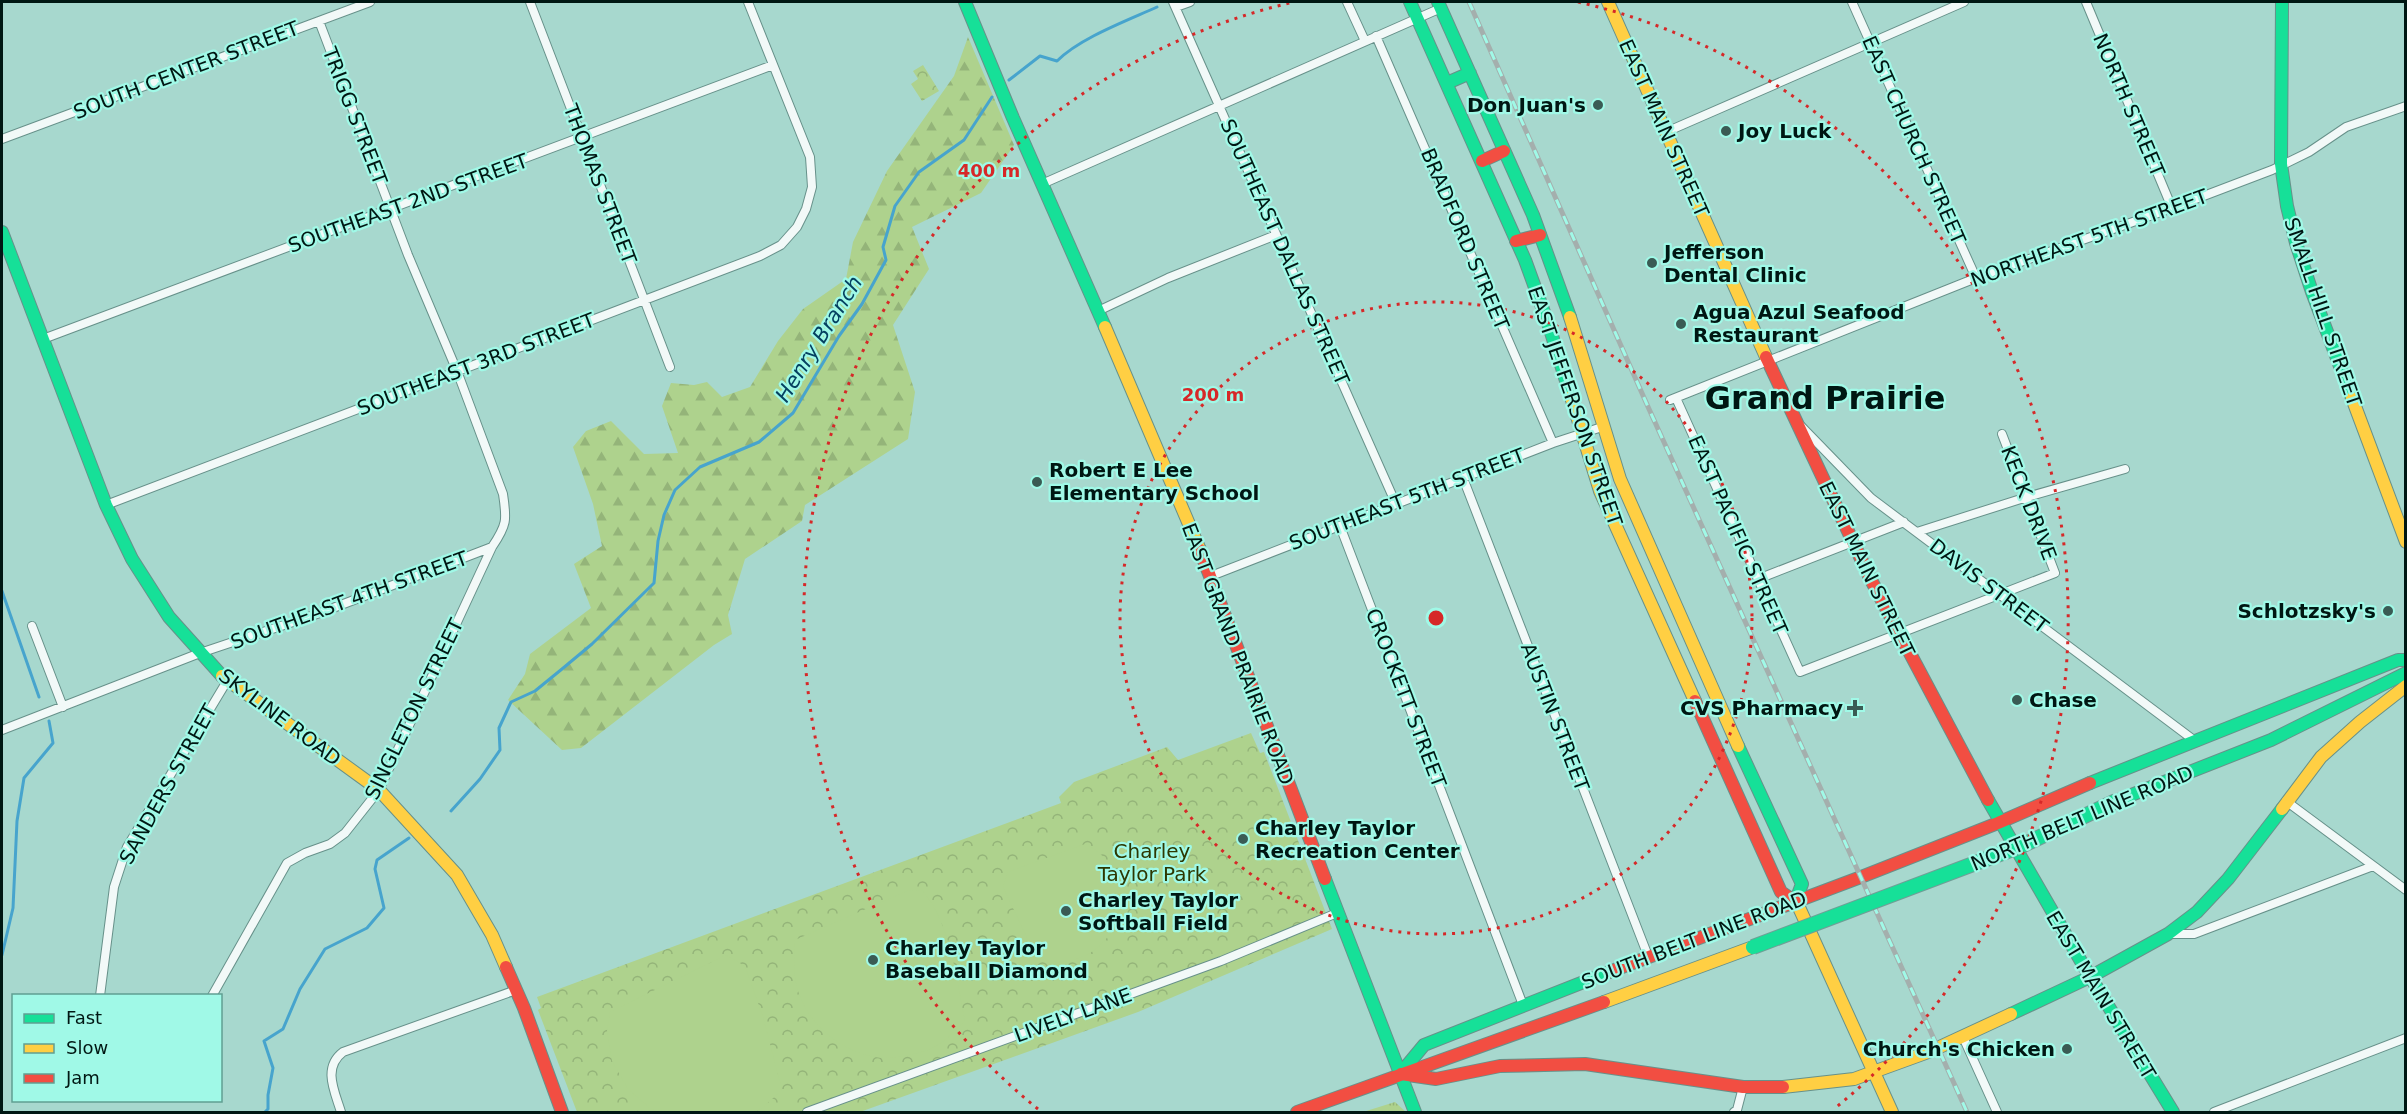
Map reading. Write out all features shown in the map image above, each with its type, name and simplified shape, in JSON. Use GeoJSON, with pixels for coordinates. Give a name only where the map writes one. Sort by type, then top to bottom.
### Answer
{"type":"FeatureCollection","features":[{"type":"Feature","properties":{"kind":"street","name":"SOUTH CENTER STREET"},"geometry":{"type":"LineString","coordinates":[[2,140],[370,2]]}},
{"type":"Feature","properties":{"kind":"street","name":"THOMAS STREET"},"geometry":{"type":"LineString","coordinates":[[530,2],[670,367]]}},
{"type":"Feature","properties":{"kind":"street"},"geometry":{"type":"LineString","coordinates":[[748,2],[773,66]]}},
{"type":"Feature","properties":{"kind":"street","name":"EAST GRAND PRAIRIE ROAD"},"geometry":{"type":"LineString","coordinates":[[964,2],[1211,576],[1337,913],[1415,1113]]}},
{"type":"Feature","properties":{"kind":"street"},"geometry":{"type":"LineString","coordinates":[[1174,4],[1190,2]]}},
{"type":"Feature","properties":{"kind":"street"},"geometry":{"type":"LineString","coordinates":[[1347,2],[1365,41]]}},
{"type":"Feature","properties":{"kind":"street","name":"EAST JEFFERSON STREET"},"geometry":{"type":"LineString","coordinates":[[1410,2],[1516,241],[1549,326],[1600,491],[1781,892],[1796,900],[1892,1113]]}},
{"type":"Feature","properties":{"kind":"street","name":"EAST MAIN STREET"},"geometry":{"type":"LineString","coordinates":[[1608,2],[1795,420],[1898,634],[1998,823],[2173,1113]]}},
{"type":"Feature","properties":{"kind":"street","name":"EAST CHURCH STREET"},"geometry":{"type":"LineString","coordinates":[[1852,2],[1976,278]]}},
{"type":"Feature","properties":{"kind":"street"},"geometry":{"type":"LineString","coordinates":[[1666,132],[1964,2]]}},
{"type":"Feature","properties":{"kind":"street","name":"NORTH STREET"},"geometry":{"type":"LineString","coordinates":[[2086,2],[2172,208]]}},
{"type":"Feature","properties":{"kind":"street","name":"SMALL HILL STREET"},"geometry":{"type":"LineString","coordinates":[[2282,2],[2281,164],[2287,206],[2296,243],[2406,542]]}},
{"type":"Feature","properties":{"kind":"street","name":"SOUTHEAST DALLAS STREET"},"geometry":{"type":"LineString","coordinates":[[1174,4],[1396,504]]}},
{"type":"Feature","properties":{"kind":"street"},"geometry":{"type":"LineString","coordinates":[[1042,184],[1417,18],[1439,5]]}},
{"type":"Feature","properties":{"kind":"street","name":"EAST JEFFERSON STREET"},"geometry":{"type":"LineString","coordinates":[[1439,5],[1540,235],[1568,310],[1620,479],[1671,597],[1802,884],[1796,900]]}},
{"type":"Feature","properties":{"kind":"street","name":"TRIGG STREET"},"geometry":{"type":"LineString","coordinates":[[318,21],[457,372],[503,494],[506,513]]}},
{"type":"Feature","properties":{"kind":"street","name":"BRADFORD STREET"},"geometry":{"type":"LineString","coordinates":[[1376,36],[1553,443]]}},
{"type":"Feature","properties":{"kind":"street","name":"SOUTHEAST 2ND STREET"},"geometry":{"type":"LineString","coordinates":[[43,339],[773,66]]}},
{"type":"Feature","properties":{"kind":"street","name":"SOUTHEAST 3RD STREET"},"geometry":{"type":"LineString","coordinates":[[106,505],[759,256],[781,245],[798,227],[812,187],[810,157],[773,66]]}},
{"type":"Feature","properties":{"kind":"street"},"geometry":{"type":"LineString","coordinates":[[1447,83],[1470,73]]}},
{"type":"Feature","properties":{"kind":"street","name":"NORTHEAST 5TH STREET"},"geometry":{"type":"LineString","coordinates":[[1769,363],[1976,278],[2272,170],[2308,152],[2346,127],[2406,106]]}},
{"type":"Feature","properties":{"kind":"street"},"geometry":{"type":"LineString","coordinates":[[1482,161],[1504,151]]}},
{"type":"Feature","properties":{"kind":"street","name":"SKYLINE ROAD"},"geometry":{"type":"LineString","coordinates":[[2,232],[106,505],[132,559],[169,617],[227,681],[379,790],[423,835],[457,875],[492,935],[516,990],[562,1113]]}},
{"type":"Feature","properties":{"kind":"street"},"geometry":{"type":"LineString","coordinates":[[1098,311],[1168,278],[1276,235]]}},
{"type":"Feature","properties":{"kind":"street"},"geometry":{"type":"LineString","coordinates":[[1516,241],[1540,235]]}},
{"type":"Feature","properties":{"kind":"street","name":"EAST PACIFIC STREET"},"geometry":{"type":"LineString","coordinates":[[1769,363],[1673,399],[1800,672],[1898,634]]}},
{"type":"Feature","properties":{"kind":"street","name":"DAVIS STREET"},"geometry":{"type":"LineString","coordinates":[[1795,420],[1871,498],[2195,741]]}},
{"type":"Feature","properties":{"kind":"street","name":"SOUTHEAST 5TH STREET"},"geometry":{"type":"LineString","coordinates":[[1211,576],[1553,443],[1605,426]]}},
{"type":"Feature","properties":{"kind":"street","name":"KECK DRIVE"},"geometry":{"type":"LineString","coordinates":[[2000,594],[2055,573],[2002,434]]}},
{"type":"Feature","properties":{"kind":"street"},"geometry":{"type":"LineString","coordinates":[[1917,532],[2124,469]]}},
{"type":"Feature","properties":{"kind":"street","name":"AUSTIN STREET"},"geometry":{"type":"LineString","coordinates":[[1463,478],[1648,956]]}},
{"type":"Feature","properties":{"kind":"street","name":"SOUTHEAST 4TH STREET"},"geometry":{"type":"LineString","coordinates":[[2,730],[200,653],[320,613],[492,547],[504,530],[506,513]]}},
{"type":"Feature","properties":{"kind":"street"},"geometry":{"type":"LineString","coordinates":[[1758,579],[1904,522]]}},
{"type":"Feature","properties":{"kind":"street","name":"CROCKETT STREET"},"geometry":{"type":"LineString","coordinates":[[1340,526],[1523,1005]]}},
{"type":"Feature","properties":{"kind":"street","name":"SINGLETON STREET"},"geometry":{"type":"LineString","coordinates":[[214,994],[288,863],[305,853],[330,844],[345,833],[379,790],[492,547]]}},
{"type":"Feature","properties":{"kind":"street"},"geometry":{"type":"LineString","coordinates":[[1898,634],[2000,594]]}},
{"type":"Feature","properties":{"kind":"street"},"geometry":{"type":"LineString","coordinates":[[1651,605],[1671,597]]}},
{"type":"Feature","properties":{"kind":"street"},"geometry":{"type":"LineString","coordinates":[[32,626],[63,707]]}},
{"type":"Feature","properties":{"kind":"street","name":"NORTH BELT LINE ROAD"},"geometry":{"type":"LineString","coordinates":[[1998,823],[2113,773],[2398,660],[2406,660]]}},
{"type":"Feature","properties":{"kind":"street","name":"NORTH BELT LINE ROAD"},"geometry":{"type":"LineString","coordinates":[[1753,947],[2020,846],[2116,801],[2271,740],[2406,673]]}},
{"type":"Feature","properties":{"kind":"street","name":"SANDERS STREET"},"geometry":{"type":"LineString","coordinates":[[100,994],[114,887],[127,847],[227,681]]}},
{"type":"Feature","properties":{"kind":"street"},"geometry":{"type":"LineString","coordinates":[[1400,1074],[1436,1079],[1500,1066],[1585,1064],[1743,1087],[1782,1086],[1854,1078],[1938,1048],[2090,977],[2168,934],[2197,912],[2228,879],[2321,757],[2360,722],[2406,686]]}},
{"type":"Feature","properties":{"kind":"street"},"geometry":{"type":"LineString","coordinates":[[2286,801],[2406,890]]}},
{"type":"Feature","properties":{"kind":"street","name":"SOUTH BELT LINE ROAD"},"geometry":{"type":"LineString","coordinates":[[1400,1074],[1424,1045],[1648,956],[1998,823]]}},
{"type":"Feature","properties":{"kind":"street"},"geometry":{"type":"LineString","coordinates":[[2168,934],[2194,934],[2373,866]]}},
{"type":"Feature","properties":{"kind":"street","name":"LIVELY LANE"},"geometry":{"type":"LineString","coordinates":[[807,1113],[1221,961],[1337,913]]}},
{"type":"Feature","properties":{"kind":"street","name":"SOUTH BELT LINE ROAD"},"geometry":{"type":"LineString","coordinates":[[1296,1113],[1400,1074],[1504,1040],[1753,947]]}},
{"type":"Feature","properties":{"kind":"street"},"geometry":{"type":"LineString","coordinates":[[341,1113],[331,1078],[335,1058],[343,1052],[516,990]]}},
{"type":"Feature","properties":{"kind":"street"},"geometry":{"type":"LineString","coordinates":[[1963,1037],[1997,1113]]}},
{"type":"Feature","properties":{"kind":"street"},"geometry":{"type":"LineString","coordinates":[[2214,1113],[2406,1038]]}},
{"type":"Feature","properties":{"kind":"street"},"geometry":{"type":"LineString","coordinates":[[1734,1113],[1737,1110],[1743,1087]]}},
{"type":"Feature","properties":{"kind":"green space"},"geometry":{"type":"Polygon","coordinates":[[[968,37],[1014,145],[981,193],[912,227],[929,269],[893,325],[915,392],[908,439],[805,505],[802,521],[745,559],[728,615],[732,634],[714,645],[581,748],[562,750],[508,700],[525,674],[530,654],[591,608],[574,564],[602,546],[593,504],[573,447],[586,431],[611,421],[644,454],[678,453],[662,406],[671,383],[694,385],[707,382],[722,397],[750,387],[778,341],[803,309],[846,279],[853,242],[887,171],[954,76],[968,37]]]}},
{"type":"Feature","properties":{"kind":"green space"},"geometry":{"type":"Polygon","coordinates":[[[923,65],[939,91],[922,101],[911,84],[918,79],[913,71],[923,65]]]}},
{"type":"Feature","properties":{"kind":"green space","name":"Charley Taylor Park"},"geometry":{"type":"Polygon","coordinates":[[[1251,733],[1260,753],[1264,752],[1332,929],[1138,1012],[860,1112],[577,1112],[538,1010],[541,1008],[537,997],[1061,803],[1059,797],[1074,782],[1167,747],[1178,760],[1251,733]]]}},
{"type":"Feature","properties":{"kind":"green space","name":"Charley Taylor Softball Field"},"geometry":{"type":"Polygon","coordinates":[[[1085,844],[1104,857],[1115,874],[1120,894],[1119,913],[1111,931],[1098,947],[1081,958],[1058,962],[1036,957],[1003,887],[1008,872],[1085,844]]]}},
{"type":"Feature","properties":{"kind":"green space","name":"Charley Taylor Baseball Diamond"},"geometry":{"type":"Polygon","coordinates":[[[922,890],[940,919],[946,935],[965,1021],[942,1042],[925,1051],[887,1058],[861,1053],[834,1039],[822,1029],[804,1005],[795,977],[795,940],[907,891],[922,890]]]}},
{"type":"Feature","properties":{"kind":"green space"},"geometry":{"type":"Polygon","coordinates":[[[726,955],[745,966],[763,1017],[782,1090],[762,1108],[753,1112],[658,1112],[651,1109],[628,1089],[612,1061],[607,1031],[610,1012],[726,955]]]}},
{"type":"Feature","properties":{"kind":"green space"},"geometry":{"type":"Polygon","coordinates":[[[1395,1102],[1406,1112],[1363,1112],[1395,1102]]]}},
{"type":"Feature","properties":{"kind":"waterway","name":"Henry Branch"},"geometry":{"type":"LineString","coordinates":[[1009,80],[1040,56],[1057,61],[1091,37],[1157,7]]}},
{"type":"Feature","properties":{"kind":"waterway","name":"Henry Branch"},"geometry":{"type":"LineString","coordinates":[[451,811],[480,779],[500,750],[499,728],[511,702],[535,691],[562,669],[592,644],[654,583],[658,541],[664,515],[675,490],[700,467],[759,442],[793,413],[839,336],[862,304],[886,260],[883,247],[895,206],[919,172],[964,140],[992,97]]}},
{"type":"Feature","properties":{"kind":"waterway"},"geometry":{"type":"LineString","coordinates":[[2,591],[39,697]]}},
{"type":"Feature","properties":{"kind":"waterway"},"geometry":{"type":"LineString","coordinates":[[2,955],[13,908],[17,821],[24,778],[53,743],[49,721]]}},
{"type":"Feature","properties":{"kind":"waterway","name":"Henry Branch"},"geometry":{"type":"LineString","coordinates":[[265,1112],[268,1109],[273,1068],[264,1041],[283,1029],[300,989],[325,949],[367,928],[384,908],[375,869],[377,860],[409,838]]}},
{"type":"Feature","properties":{"kind":"railway"},"geometry":{"type":"LineString","coordinates":[[1469,2],[1649,409],[1967,1112]]}},
{"type":"Feature","properties":{"kind":"traffic: fast"},"geometry":{"type":"LineString","coordinates":[[965,2],[1013,118],[1105,327]]}},
{"type":"Feature","properties":{"kind":"traffic: fast"},"geometry":{"type":"LineString","coordinates":[[1410,2],[1525,260],[1571,397]]}},
{"type":"Feature","properties":{"kind":"traffic: fast"},"geometry":{"type":"LineString","coordinates":[[1438,2],[1533,215],[1570,317]]}},
{"type":"Feature","properties":{"kind":"traffic: fast"},"geometry":{"type":"LineString","coordinates":[[2282,2],[2281,164],[2287,206],[2312,292],[2352,398]]}},
{"type":"Feature","properties":{"kind":"traffic: fast"},"geometry":{"type":"LineString","coordinates":[[1447,83],[1470,73]]}},
{"type":"Feature","properties":{"kind":"traffic: fast"},"geometry":{"type":"LineString","coordinates":[[2,232],[106,505],[132,559],[169,617],[222,676]]}},
{"type":"Feature","properties":{"kind":"traffic: fast"},"geometry":{"type":"LineString","coordinates":[[2090,783],[2398,660],[2406,660]]}},
{"type":"Feature","properties":{"kind":"traffic: fast"},"geometry":{"type":"LineString","coordinates":[[2116,801],[2271,740],[2406,673]]}},
{"type":"Feature","properties":{"kind":"traffic: fast"},"geometry":{"type":"LineString","coordinates":[[1738,746],[1802,884],[1796,900]]}},
{"type":"Feature","properties":{"kind":"traffic: fast"},"geometry":{"type":"LineString","coordinates":[[1988,800],[2082,963],[2173,1112]]}},
{"type":"Feature","properties":{"kind":"traffic: fast"},"geometry":{"type":"LineString","coordinates":[[1753,947],[2021,846],[2116,801]]}},
{"type":"Feature","properties":{"kind":"traffic: fast"},"geometry":{"type":"LineString","coordinates":[[2011,1014],[2090,977],[2168,934],[2197,912],[2228,879],[2282,809]]}},
{"type":"Feature","properties":{"kind":"traffic: fast"},"geometry":{"type":"LineString","coordinates":[[1325,879],[1415,1112]]}},
{"type":"Feature","properties":{"kind":"traffic: fast"},"geometry":{"type":"LineString","coordinates":[[1400,1074],[1424,1045],[1609,972]]}},
{"type":"Feature","properties":{"kind":"traffic: slow"},"geometry":{"type":"LineString","coordinates":[[1608,2],[1766,357]]}},
{"type":"Feature","properties":{"kind":"traffic: slow"},"geometry":{"type":"LineString","coordinates":[[1570,317],[1620,479],[1738,746]]}},
{"type":"Feature","properties":{"kind":"traffic: slow"},"geometry":{"type":"LineString","coordinates":[[1105,327],[1200,550]]}},
{"type":"Feature","properties":{"kind":"traffic: slow"},"geometry":{"type":"LineString","coordinates":[[1571,397],[1600,491],[1695,701]]}},
{"type":"Feature","properties":{"kind":"traffic: slow"},"geometry":{"type":"LineString","coordinates":[[2352,398],[2406,542]]}},
{"type":"Feature","properties":{"kind":"traffic: slow"},"geometry":{"type":"LineString","coordinates":[[222,676],[379,790],[457,875],[492,935],[506,967]]}},
{"type":"Feature","properties":{"kind":"traffic: slow"},"geometry":{"type":"LineString","coordinates":[[2282,809],[2321,757],[2360,722],[2406,686]]}},
{"type":"Feature","properties":{"kind":"traffic: slow"},"geometry":{"type":"LineString","coordinates":[[1797,903],[1892,1112]]}},
{"type":"Feature","properties":{"kind":"traffic: slow"},"geometry":{"type":"LineString","coordinates":[[1604,1002],[1753,947]]}},
{"type":"Feature","properties":{"kind":"traffic: slow"},"geometry":{"type":"LineString","coordinates":[[1783,1087],[1854,1079],[1931,1051],[2011,1014]]}},
{"type":"Feature","properties":{"kind":"traffic: jam"},"geometry":{"type":"LineString","coordinates":[[1482,161],[1504,151]]}},
{"type":"Feature","properties":{"kind":"traffic: jam"},"geometry":{"type":"LineString","coordinates":[[1516,241],[1540,235]]}},
{"type":"Feature","properties":{"kind":"traffic: jam"},"geometry":{"type":"LineString","coordinates":[[1766,357],[1870,578],[1988,800]]}},
{"type":"Feature","properties":{"kind":"traffic: jam"},"geometry":{"type":"LineString","coordinates":[[1200,550],[1325,879]]}},
{"type":"Feature","properties":{"kind":"traffic: jam"},"geometry":{"type":"LineString","coordinates":[[1695,701],[1781,892],[1797,903]]}},
{"type":"Feature","properties":{"kind":"traffic: jam"},"geometry":{"type":"LineString","coordinates":[[1609,972],[1861,877],[1998,823],[2090,783]]}},
{"type":"Feature","properties":{"kind":"traffic: jam"},"geometry":{"type":"LineString","coordinates":[[506,967],[524,1008],[562,1112]]}},
{"type":"Feature","properties":{"kind":"traffic: jam"},"geometry":{"type":"LineString","coordinates":[[1297,1112],[1604,1002]]}},
{"type":"Feature","properties":{"kind":"traffic: jam"},"geometry":{"type":"LineString","coordinates":[[1401,1074],[1436,1079],[1500,1066],[1585,1064],[1743,1087],[1783,1087]]}},
{"type":"Feature","properties":{"kind":"place","name":"Don Juan's"},"geometry":{"type":"Point","coordinates":[1598,105]}},
{"type":"Feature","properties":{"kind":"place","name":"Joy Luck"},"geometry":{"type":"Point","coordinates":[1726,131]}},
{"type":"Feature","properties":{"kind":"place","name":"Jefferson Dental Clinic"},"geometry":{"type":"Point","coordinates":[1652,263]}},
{"type":"Feature","properties":{"kind":"place","name":"Agua Azul Seafood Restaurant"},"geometry":{"type":"Point","coordinates":[1681,324]}},
{"type":"Feature","properties":{"kind":"place","name":"Robert E Lee Elementary School"},"geometry":{"type":"Point","coordinates":[1037,482]}},
{"type":"Feature","properties":{"kind":"place","name":"Schlotzsky's"},"geometry":{"type":"Point","coordinates":[2388,611]}},
{"type":"Feature","properties":{"kind":"place","name":"Chase"},"geometry":{"type":"Point","coordinates":[2017,700]}},
{"type":"Feature","properties":{"kind":"place","name":"CVS Pharmacy"},"geometry":{"type":"Point","coordinates":[1855,708]}},
{"type":"Feature","properties":{"kind":"place","name":"Charley Taylor Recreation Center"},"geometry":{"type":"Point","coordinates":[1243,839]}},
{"type":"Feature","properties":{"kind":"place","name":"Charley Taylor Softball Field"},"geometry":{"type":"Point","coordinates":[1066,911]}},
{"type":"Feature","properties":{"kind":"place","name":"Charley Taylor Baseball Diamond"},"geometry":{"type":"Point","coordinates":[873,960]}},
{"type":"Feature","properties":{"kind":"place","name":"Church's Chicken"},"geometry":{"type":"Point","coordinates":[2067,1049]}},
{"type":"Feature","properties":{"kind":"district","name":"Grand Prairie"},"geometry":{"type":"Point","coordinates":[1825,398]}}]}
